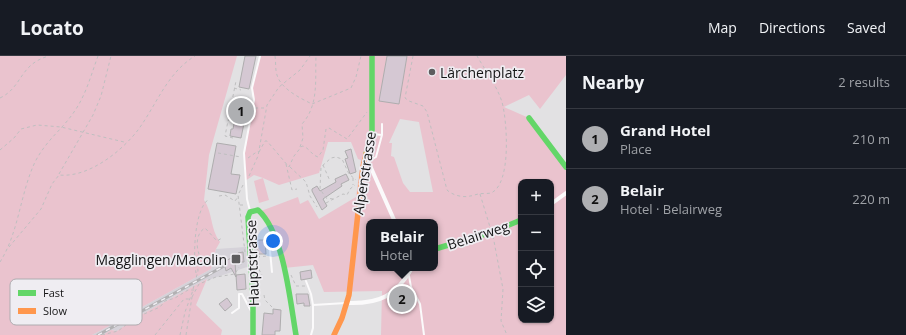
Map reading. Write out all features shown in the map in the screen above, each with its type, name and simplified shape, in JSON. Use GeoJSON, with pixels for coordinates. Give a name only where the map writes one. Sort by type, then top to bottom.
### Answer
{"type":"FeatureCollection","features":[{"type":"Feature","properties":{"kind":"street","name":"Alpenstrasse"},"geometry":{"type":"LineString","coordinates":[[334,335],[348,303],[366,160],[372,133],[372,56]]}},
{"type":"Feature","properties":{"kind":"street"},"geometry":{"type":"LineString","coordinates":[[529,118],[566,167]]}},
{"type":"Feature","properties":{"kind":"street"},"geometry":{"type":"LineString","coordinates":[[366,160],[394,219]]}},
{"type":"Feature","properties":{"kind":"street"},"geometry":{"type":"LineString","coordinates":[[554,202],[566,193]]}},
{"type":"Feature","properties":{"kind":"street","name":"Hauptstrasse"},"geometry":{"type":"LineString","coordinates":[[253,335],[254,316],[248,258],[248,222],[250,212],[258,210],[264,213],[282,261],[296,335]]}},
{"type":"Feature","properties":{"kind":"street","name":"Belairweg"},"geometry":{"type":"LineString","coordinates":[[438,248],[492,232],[518,221]]}},
{"type":"Feature","properties":{"kind":"street"},"geometry":{"type":"LineString","coordinates":[[348,303],[365,303],[380,299],[393,292],[410,271]]}},
{"type":"Feature","properties":{"kind":"lane"},"geometry":{"type":"LineString","coordinates":[[250,212],[244,183],[245,158],[254,100],[252,88],[260,56]]}},
{"type":"Feature","properties":{"kind":"lane"},"geometry":{"type":"LineString","coordinates":[[366,160],[372,161],[376,157],[382,135],[382,124]]}},
{"type":"Feature","properties":{"kind":"lane"},"geometry":{"type":"LineString","coordinates":[[372,133],[382,135]]}},
{"type":"Feature","properties":{"kind":"lane"},"geometry":{"type":"LineString","coordinates":[[272,232],[268,240],[272,272]]}},
{"type":"Feature","properties":{"kind":"lane"},"geometry":{"type":"LineString","coordinates":[[408,275],[411,287],[420,304],[424,335]]}},
{"type":"Feature","properties":{"kind":"lane"},"geometry":{"type":"LineString","coordinates":[[306,281],[311,294],[313,328],[311,335]]}},
{"type":"Feature","properties":{"kind":"lane"},"geometry":{"type":"LineString","coordinates":[[232,313],[239,308],[239,294],[242,294],[254,316]]}},
{"type":"Feature","properties":{"kind":"lane"},"geometry":{"type":"LineString","coordinates":[[312,305],[348,303]]}},
{"type":"Feature","properties":{"kind":"path"},"geometry":{"type":"LineString","coordinates":[[0,98],[16,86],[25,70],[37,59],[49,56]]}},
{"type":"Feature","properties":{"kind":"path"},"geometry":{"type":"LineString","coordinates":[[9,247],[27,180],[46,143],[64,125],[82,98],[98,56]]}},
{"type":"Feature","properties":{"kind":"path"},"geometry":{"type":"LineString","coordinates":[[0,262],[9,247],[41,209],[52,184],[83,132],[101,96],[110,56]]}},
{"type":"Feature","properties":{"kind":"path"},"geometry":{"type":"LineString","coordinates":[[58,175],[92,169],[103,162],[137,131],[178,68],[195,56]]}},
{"type":"Feature","properties":{"kind":"path"},"geometry":{"type":"LineString","coordinates":[[275,56],[276,73],[282,84],[296,95],[312,104],[351,88],[356,77],[361,56]]}},
{"type":"Feature","properties":{"kind":"path"},"geometry":{"type":"LineString","coordinates":[[219,196],[225,195],[235,201],[259,151],[266,108],[276,90],[300,70],[310,56]]}},
{"type":"Feature","properties":{"kind":"path"},"geometry":{"type":"LineString","coordinates":[[289,166],[303,142],[302,124],[308,117],[314,103],[316,56]]}},
{"type":"Feature","properties":{"kind":"path"},"geometry":{"type":"LineString","coordinates":[[413,56],[405,98],[423,106],[427,112],[447,190],[450,193],[462,196],[491,193],[499,185],[506,162],[506,127],[502,101],[477,56]]}},
{"type":"Feature","properties":{"kind":"path"},"geometry":{"type":"LineString","coordinates":[[233,138],[224,136],[236,81]]}},
{"type":"Feature","properties":{"kind":"path"},"geometry":{"type":"LineString","coordinates":[[234,88],[241,90]]}},
{"type":"Feature","properties":{"kind":"path"},"geometry":{"type":"LineString","coordinates":[[257,109],[266,108]]}},
{"type":"Feature","properties":{"kind":"path"},"geometry":{"type":"LineString","coordinates":[[228,121],[231,119],[232,115],[230,110]]}},
{"type":"Feature","properties":{"kind":"path"},"geometry":{"type":"LineString","coordinates":[[300,148],[306,147],[313,155],[318,157],[322,153],[326,129],[329,128],[347,139],[359,121],[370,110]]}},
{"type":"Feature","properties":{"kind":"path"},"geometry":{"type":"LineString","coordinates":[[0,150],[14,138],[21,129],[37,125],[62,127],[125,142]]}},
{"type":"Feature","properties":{"kind":"path"},"geometry":{"type":"LineString","coordinates":[[218,153],[245,158],[259,151],[267,141],[286,164],[306,182],[317,207]]}},
{"type":"Feature","properties":{"kind":"path"},"geometry":{"type":"LineString","coordinates":[[333,199],[326,198],[320,189],[322,165],[331,158],[336,157],[344,161],[352,178],[353,186]]}},
{"type":"Feature","properties":{"kind":"path"},"geometry":{"type":"LineString","coordinates":[[286,164],[292,190],[297,189]]}},
{"type":"Feature","properties":{"kind":"path"},"geometry":{"type":"LineString","coordinates":[[322,165],[328,174],[330,181]]}},
{"type":"Feature","properties":{"kind":"path"},"geometry":{"type":"LineString","coordinates":[[326,203],[343,194],[346,195],[358,181],[352,178]]}},
{"type":"Feature","properties":{"kind":"path"},"geometry":{"type":"LineString","coordinates":[[480,194],[492,232],[503,289],[501,321],[508,335]]}},
{"type":"Feature","properties":{"kind":"path"},"geometry":{"type":"LineString","coordinates":[[238,196],[248,258],[255,260],[262,275]]}},
{"type":"Feature","properties":{"kind":"path"},"geometry":{"type":"LineString","coordinates":[[196,273],[194,260],[195,232],[206,201],[209,199]]}},
{"type":"Feature","properties":{"kind":"path"},"geometry":{"type":"LineString","coordinates":[[240,205],[245,204]]}},
{"type":"Feature","properties":{"kind":"path"},"geometry":{"type":"LineString","coordinates":[[186,335],[196,273],[198,271],[197,257],[199,254],[197,245],[202,230],[205,228],[208,230],[212,238],[217,241],[222,238]]}},
{"type":"Feature","properties":{"kind":"path"},"geometry":{"type":"LineString","coordinates":[[257,254],[257,257],[268,256]]}},
{"type":"Feature","properties":{"kind":"path"},"geometry":{"type":"LineString","coordinates":[[194,290],[198,284],[238,273],[239,267]]}},
{"type":"Feature","properties":{"kind":"path"},"geometry":{"type":"LineString","coordinates":[[289,271],[296,286],[308,286]]}},
{"type":"Feature","properties":{"kind":"path"},"geometry":{"type":"LineString","coordinates":[[142,314],[160,306],[166,301],[175,298],[188,290],[194,290]]}},
{"type":"Feature","properties":{"kind":"path"},"geometry":{"type":"LineString","coordinates":[[264,295],[265,300],[274,309]]}},
{"type":"Feature","properties":{"kind":"path"},"geometry":{"type":"LineString","coordinates":[[180,335],[185,312],[192,297]]}},
{"type":"Feature","properties":{"kind":"path"},"geometry":{"type":"LineString","coordinates":[[155,335],[184,299],[190,300]]}},
{"type":"Feature","properties":{"kind":"path"},"geometry":{"type":"LineString","coordinates":[[102,335],[118,331],[126,325]]}},
{"type":"Feature","properties":{"kind":"shaded area"},"geometry":{"type":"Polygon","coordinates":[[[0,56],[237,56],[209,155],[204,200],[220,242],[216,249],[211,269],[142,307],[142,279],[10,279],[10,325],[109,326],[92,335],[0,335],[0,56]]]}},
{"type":"Feature","properties":{"kind":"shaded area"},"geometry":{"type":"Polygon","coordinates":[[[261,56],[566,56],[566,75],[540,109],[529,95],[504,107],[529,118],[566,167],[566,335],[381,335],[382,291],[324,292],[313,265],[284,268],[279,249],[261,211],[298,197],[300,204],[308,200],[319,219],[356,197],[361,160],[358,159],[351,142],[328,142],[319,173],[279,185],[254,175],[245,181],[244,158],[254,100],[252,88],[261,56]],[[400,119],[389,143],[392,143],[391,156],[394,157],[403,183],[410,192],[433,192],[419,122],[400,119]]]}},
{"type":"Feature","properties":{"kind":"shaded area"},"geometry":{"type":"Polygon","coordinates":[[[263,178],[269,200],[259,203],[254,181],[263,178]]]}},
{"type":"Feature","properties":{"kind":"shaded area"},"geometry":{"type":"Polygon","coordinates":[[[246,247],[247,267],[208,280],[207,279],[142,314],[142,307],[211,269],[216,249],[246,247]]]}},
{"type":"Feature","properties":{"kind":"shaded area"},"geometry":{"type":"Polygon","coordinates":[[[207,279],[196,305],[222,330],[221,335],[103,335],[111,330],[117,331],[126,325],[142,325],[142,314],[207,279]]]}},
{"type":"Feature","properties":{"kind":"shaded area"},"geometry":{"type":"Polygon","coordinates":[[[126,325],[117,331],[112,330],[103,335],[92,335],[109,326],[126,325]]]}},
{"type":"Feature","properties":{"kind":"building"},"geometry":{"type":"Polygon","coordinates":[[[245,56],[256,56],[249,89],[239,87],[245,56]]]}},
{"type":"Feature","properties":{"kind":"building"},"geometry":{"type":"Polygon","coordinates":[[[387,56],[407,56],[399,104],[379,101],[387,56]]]}},
{"type":"Feature","properties":{"kind":"building"},"geometry":{"type":"Polygon","coordinates":[[[237,97],[249,99],[241,138],[230,136],[231,129],[233,129],[238,103],[236,103],[237,97]]]}},
{"type":"Feature","properties":{"kind":"building"},"geometry":{"type":"Polygon","coordinates":[[[217,143],[236,146],[231,174],[240,175],[236,194],[208,189],[217,143]]]}},
{"type":"Feature","properties":{"kind":"building"},"geometry":{"type":"Polygon","coordinates":[[[351,149],[356,172],[350,174],[345,159],[348,158],[345,151],[351,149]]]}},
{"type":"Feature","properties":{"kind":"building"},"geometry":{"type":"Polygon","coordinates":[[[346,174],[349,180],[341,184],[342,186],[323,199],[327,206],[322,210],[312,189],[317,186],[320,191],[336,182],[335,179],[346,174]]]}},
{"type":"Feature","properties":{"kind":"building"},"geometry":{"type":"Polygon","coordinates":[[[257,240],[265,240],[266,254],[258,254],[258,250],[255,251],[254,244],[257,244],[257,240]]]}},
{"type":"Feature","properties":{"kind":"building"},"geometry":{"type":"Polygon","coordinates":[[[243,252],[244,262],[235,262],[236,277],[231,268],[226,271],[224,262],[238,253],[243,252]]]}},
{"type":"Feature","properties":{"kind":"building"},"geometry":{"type":"Polygon","coordinates":[[[311,270],[312,278],[301,280],[300,272],[311,270]]]}},
{"type":"Feature","properties":{"kind":"building"},"geometry":{"type":"Polygon","coordinates":[[[245,274],[246,289],[237,290],[236,275],[245,274]]]}},
{"type":"Feature","properties":{"kind":"building"},"geometry":{"type":"Polygon","coordinates":[[[404,291],[407,305],[400,306],[397,293],[404,291]]]}},
{"type":"Feature","properties":{"kind":"building"},"geometry":{"type":"Polygon","coordinates":[[[296,294],[308,294],[310,306],[304,306],[304,303],[297,304],[296,294]]]}},
{"type":"Feature","properties":{"kind":"building"},"geometry":{"type":"Polygon","coordinates":[[[227,298],[232,305],[225,311],[219,304],[227,298]]]}},
{"type":"Feature","properties":{"kind":"building"},"geometry":{"type":"Polygon","coordinates":[[[273,309],[281,310],[280,331],[275,331],[275,335],[262,335],[264,313],[273,314],[273,309]]]}},
{"type":"Feature","properties":{"kind":"railway"},"geometry":{"type":"LineString","coordinates":[[142,311],[226,265]]}},
{"type":"Feature","properties":{"kind":"railway"},"geometry":{"type":"LineString","coordinates":[[98,335],[116,325]]}},
{"type":"Feature","properties":{"kind":"traffic: fast"},"geometry":{"type":"LineString","coordinates":[[366,154],[372,133],[372,56]]}},
{"type":"Feature","properties":{"kind":"traffic: fast"},"geometry":{"type":"LineString","coordinates":[[529,118],[566,167]]}},
{"type":"Feature","properties":{"kind":"traffic: fast"},"geometry":{"type":"LineString","coordinates":[[253,335],[253,298],[248,217],[250,212],[258,210],[267,221],[274,234],[280,251],[296,335]]}},
{"type":"Feature","properties":{"kind":"traffic: fast"},"geometry":{"type":"LineString","coordinates":[[438,248],[492,232],[518,221]]}},
{"type":"Feature","properties":{"kind":"traffic: slow"},"geometry":{"type":"LineString","coordinates":[[334,335],[342,318],[349,295],[363,167],[366,154]]}},
{"type":"Feature","properties":{"kind":"place","name":"Lärchenplatz"},"geometry":{"type":"Point","coordinates":[432,72]}},
{"type":"Feature","properties":{"kind":"place","name":"Grand Hotel"},"geometry":{"type":"Point","coordinates":[241,111]}},
{"type":"Feature","properties":{"kind":"place","name":"Magglingen/Macolin"},"geometry":{"type":"Point","coordinates":[236,259]}},
{"type":"Feature","properties":{"kind":"place","name":"Belair"},"geometry":{"type":"Point","coordinates":[402,299]}}]}
